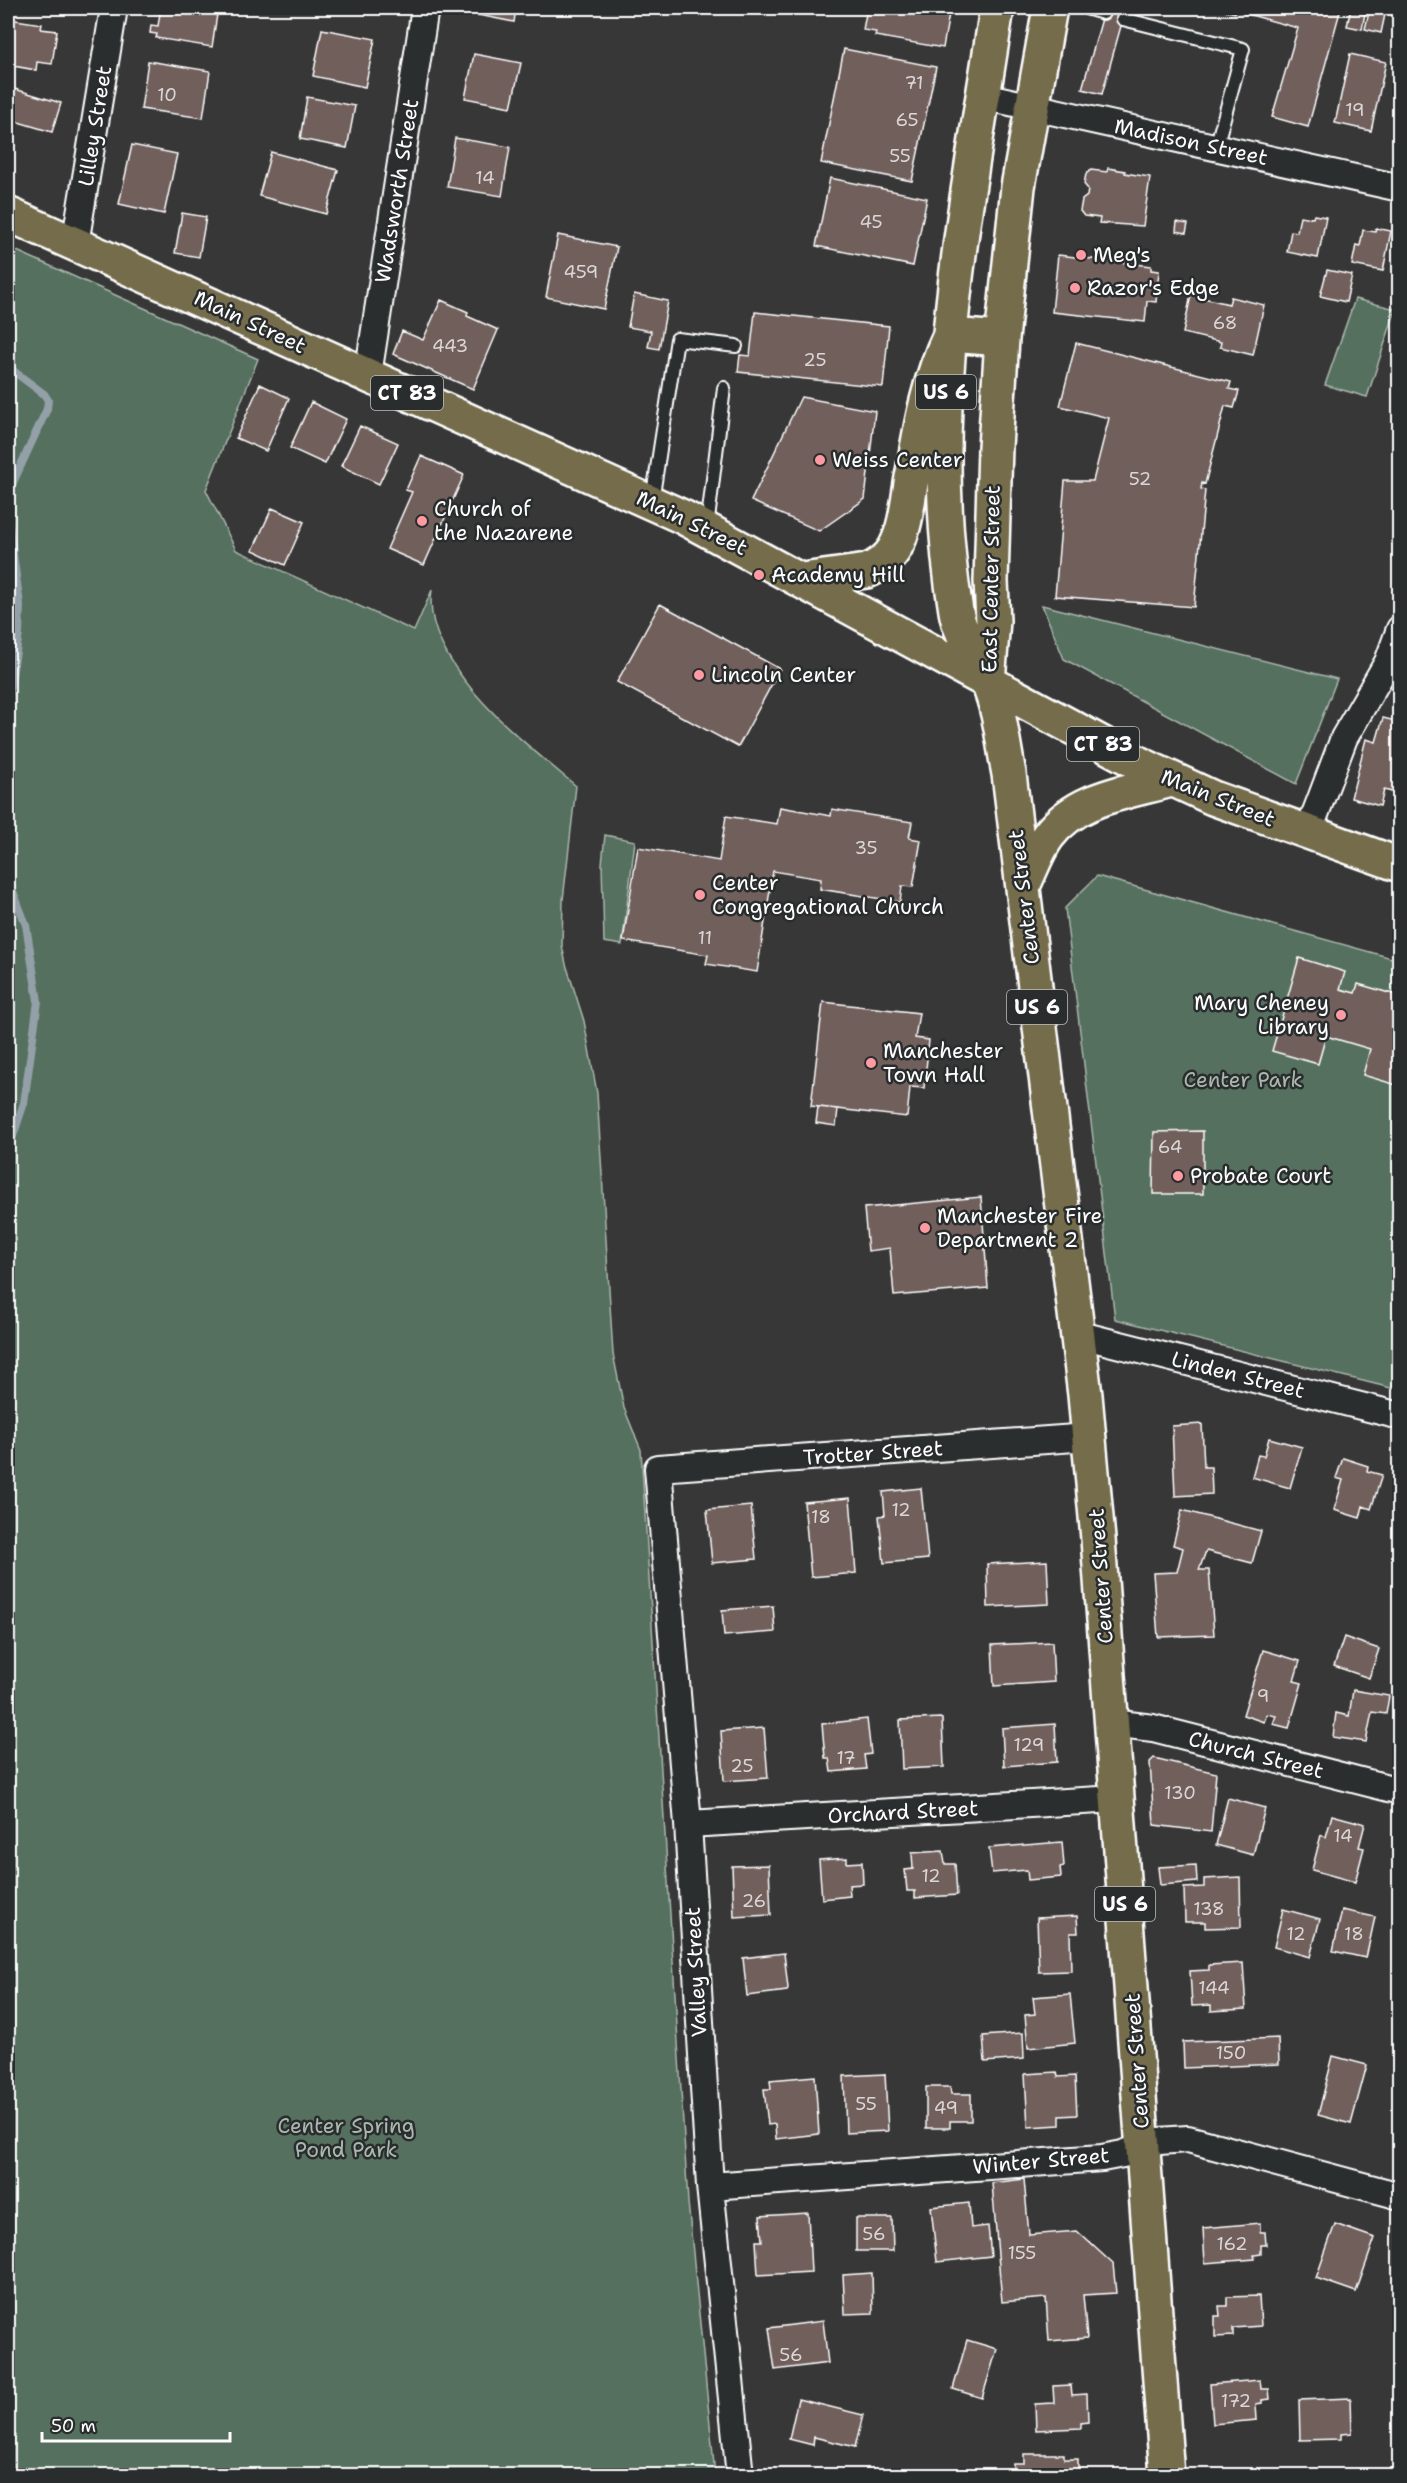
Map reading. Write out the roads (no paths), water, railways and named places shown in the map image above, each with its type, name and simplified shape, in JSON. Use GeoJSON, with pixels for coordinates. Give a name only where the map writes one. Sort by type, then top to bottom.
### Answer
{"type":"FeatureCollection","features":[{"type":"Feature","properties":{"kind":"main road","name":"East Center Street"},"geometry":{"type":"LineString","coordinates":[[988,683],[959,625],[952,585],[945,454],[950,335],[997,8]]}},
{"type":"Feature","properties":{"kind":"main road","name":"East Center Street"},"geometry":{"type":"LineString","coordinates":[[988,683],[993,621],[991,581],[994,447],[1002,339],[1018,187],[1050,8]]}},
{"type":"Feature","properties":{"kind":"main road","name":"Main Street"},"geometry":{"type":"LineString","coordinates":[[8,214],[652,502],[707,529],[988,683],[1172,780],[1213,798],[1400,865]]}},
{"type":"Feature","properties":{"kind":"main road"},"geometry":{"type":"LineString","coordinates":[[802,580],[867,571],[881,564],[894,549],[903,523],[928,392],[950,335],[1002,339]]}},
{"type":"Feature","properties":{"kind":"main road","name":"Center Street"},"geometry":{"type":"LineString","coordinates":[[988,683],[1009,774],[1089,1437],[1167,2475]]}},
{"type":"Feature","properties":{"kind":"main road"},"geometry":{"type":"LineString","coordinates":[[1023,886],[1045,841],[1057,825],[1071,813],[1097,800],[1172,780]]}},
{"type":"Feature","properties":{"kind":"street","name":"Lilley Street"},"geometry":{"type":"LineString","coordinates":[[75,244],[114,8]]}},
{"type":"Feature","properties":{"kind":"street","name":"Wadsworth Street"},"geometry":{"type":"LineString","coordinates":[[368,375],[425,8]]}},
{"type":"Feature","properties":{"kind":"street","name":"Madison Street"},"geometry":{"type":"LineString","coordinates":[[983,96],[1400,188]]}},
{"type":"Feature","properties":{"kind":"street"},"geometry":{"type":"LineString","coordinates":[[1308,833],[1344,738],[1388,662],[1400,629]]}},
{"type":"Feature","properties":{"kind":"street","name":"Linden Street"},"geometry":{"type":"LineString","coordinates":[[1077,1334],[1400,1416]]}},
{"type":"Feature","properties":{"kind":"street","name":"Trotter Street"},"geometry":{"type":"LineString","coordinates":[[658,1468],[1089,1437]]}},
{"type":"Feature","properties":{"kind":"street","name":"Valley Street"},"geometry":{"type":"LineString","coordinates":[[658,1468],[688,1824],[710,2186],[740,2475]]}},
{"type":"Feature","properties":{"kind":"street","name":"Church Street"},"geometry":{"type":"LineString","coordinates":[[1112,1723],[1153,1728],[1400,1791]]}},
{"type":"Feature","properties":{"kind":"street","name":"Orchard Street"},"geometry":{"type":"LineString","coordinates":[[688,1824],[1118,1799]]}},
{"type":"Feature","properties":{"kind":"street","name":"Winter Street"},"geometry":{"type":"LineString","coordinates":[[710,2186],[1102,2158],[1166,2140],[1188,2139],[1400,2196]]}},
{"type":"Feature","properties":{"kind":"lane"},"geometry":{"type":"LineString","coordinates":[[1086,8],[1103,13]]}},
{"type":"Feature","properties":{"kind":"lane"},"geometry":{"type":"LineString","coordinates":[[1123,19],[1243,49],[1216,147]]}},
{"type":"Feature","properties":{"kind":"lane"},"geometry":{"type":"LineString","coordinates":[[652,502],[677,339],[736,346]]}},
{"type":"Feature","properties":{"kind":"lane"},"geometry":{"type":"LineString","coordinates":[[707,529],[724,388]]}},
{"type":"Feature","properties":{"kind":"waterway"},"geometry":{"type":"LineString","coordinates":[[8,367],[44,394],[48,400],[47,409],[9,491],[8,507]]}},
{"type":"Feature","properties":{"kind":"waterway"},"geometry":{"type":"LineString","coordinates":[[8,517],[20,605],[19,634],[8,699]]}},
{"type":"Feature","properties":{"kind":"waterway"},"geometry":{"type":"LineString","coordinates":[[8,864],[11,886],[26,925],[38,1001],[24,1103],[8,1151]]}},
{"type":"Feature","properties":{"kind":"waterway"},"geometry":{"type":"LineString","coordinates":[[8,1451],[10,1473],[8,1497]]}},
{"type":"Feature","properties":{"kind":"place","name":"Meg's"},"geometry":{"type":"Point","coordinates":[1081,255]}},
{"type":"Feature","properties":{"kind":"place","name":"Razor's Edge"},"geometry":{"type":"Point","coordinates":[1075,288]}},
{"type":"Feature","properties":{"kind":"place","name":"Weiss Center"},"geometry":{"type":"Point","coordinates":[820,460]}},
{"type":"Feature","properties":{"kind":"place","name":"Church of the Nazarene"},"geometry":{"type":"Point","coordinates":[422,521]}},
{"type":"Feature","properties":{"kind":"place","name":"Academy Hill"},"geometry":{"type":"Point","coordinates":[759,575]}},
{"type":"Feature","properties":{"kind":"place","name":"Lincoln Center"},"geometry":{"type":"Point","coordinates":[699,675]}},
{"type":"Feature","properties":{"kind":"place","name":"Center Congregational Church"},"geometry":{"type":"Point","coordinates":[700,895]}},
{"type":"Feature","properties":{"kind":"place","name":"Mary Cheney Library"},"geometry":{"type":"Point","coordinates":[1341,1015]}},
{"type":"Feature","properties":{"kind":"place","name":"Manchester Town Hall"},"geometry":{"type":"Point","coordinates":[871,1063]}},
{"type":"Feature","properties":{"kind":"place","name":"Probate Court"},"geometry":{"type":"Point","coordinates":[1178,1176]}},
{"type":"Feature","properties":{"kind":"place","name":"Manchester Fire Department 2"},"geometry":{"type":"Point","coordinates":[925,1228]}},
{"type":"Feature","properties":{"kind":"park label","name":"Center Park"},"geometry":{"type":"Point","coordinates":[1243,1080]}},
{"type":"Feature","properties":{"kind":"park label","name":"Center Spring Pond Park"},"geometry":{"type":"Point","coordinates":[346,2138]}}]}
